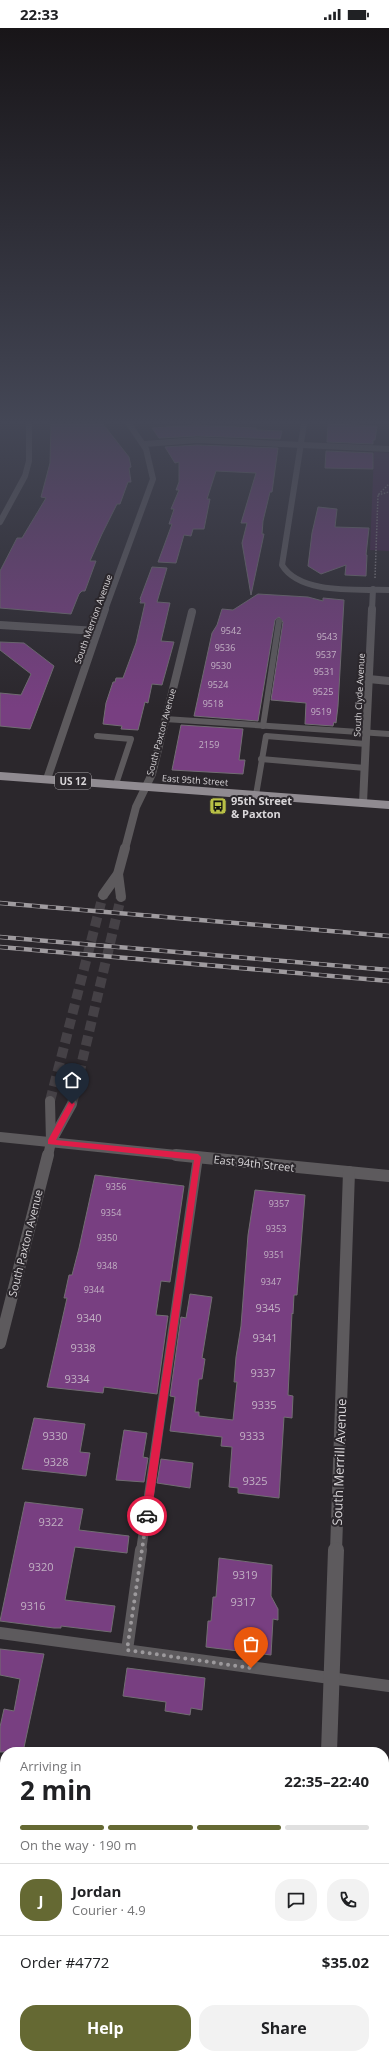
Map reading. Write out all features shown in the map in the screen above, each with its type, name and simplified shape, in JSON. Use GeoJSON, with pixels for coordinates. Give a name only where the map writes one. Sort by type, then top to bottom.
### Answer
{"type":"FeatureCollection","features":[{"type":"Feature","properties":{"kind":"main road","name":"East 95th Street"},"geometry":{"type":"LineString","coordinates":[[0,776],[389,805]]}},
{"type":"Feature","properties":{"kind":"street","name":"South Merrion Avenue"},"geometry":{"type":"LineString","coordinates":[[48,779],[97,631],[139,519]]}},
{"type":"Feature","properties":{"kind":"street"},"geometry":{"type":"LineString","coordinates":[[289,519],[282,565],[288,576],[306,584],[389,590]]}},
{"type":"Feature","properties":{"kind":"street","name":"South Clyde Avenue"},"geometry":{"type":"LineString","coordinates":[[363,803],[372,589]]}},
{"type":"Feature","properties":{"kind":"street","name":"South Paxton Avenue"},"geometry":{"type":"LineString","coordinates":[[103,895],[118,874],[136,807],[152,774],[192,612]]}},
{"type":"Feature","properties":{"kind":"street"},"geometry":{"type":"LineString","coordinates":[[0,625],[97,631]]}},
{"type":"Feature","properties":{"kind":"street"},"geometry":{"type":"LineString","coordinates":[[369,679],[389,681]]}},
{"type":"Feature","properties":{"kind":"street","name":"South Paxton Avenue"},"geometry":{"type":"LineString","coordinates":[[118,874],[122,897]]}},
{"type":"Feature","properties":{"kind":"street","name":"South Paxton Avenue"},"geometry":{"type":"LineString","coordinates":[[50,1101],[51,1142]]}},
{"type":"Feature","properties":{"kind":"street","name":"South Paxton Avenue"},"geometry":{"type":"LineString","coordinates":[[0,1344],[51,1142],[72,1104]]}},
{"type":"Feature","properties":{"kind":"street","name":"East 94th Street"},"geometry":{"type":"LineString","coordinates":[[0,1137],[389,1176]]}},
{"type":"Feature","properties":{"kind":"street","name":"South Merrill Avenue"},"geometry":{"type":"LineString","coordinates":[[329,1747],[349,1172]]}},
{"type":"Feature","properties":{"kind":"lane"},"geometry":{"type":"LineString","coordinates":[[263,726],[279,621]]}},
{"type":"Feature","properties":{"kind":"lane"},"geometry":{"type":"LineString","coordinates":[[165,720],[389,734]]}},
{"type":"Feature","properties":{"kind":"lane"},"geometry":{"type":"LineString","coordinates":[[97,736],[131,739],[116,784]]}},
{"type":"Feature","properties":{"kind":"lane"},"geometry":{"type":"LineString","coordinates":[[256,795],[266,736],[366,744]]}},
{"type":"Feature","properties":{"kind":"lane"},"geometry":{"type":"LineString","coordinates":[[261,759],[365,768]]}},
{"type":"Feature","properties":{"kind":"lane"},"geometry":{"type":"LineString","coordinates":[[127,1650],[198,1157]]}},
{"type":"Feature","properties":{"kind":"lane"},"geometry":{"type":"LineString","coordinates":[[0,1633],[389,1686]]}},
{"type":"Feature","properties":{"kind":"path"},"geometry":{"type":"LineString","coordinates":[[375,578],[377,519]]}},
{"type":"Feature","properties":{"kind":"shaded area"},"geometry":{"type":"Polygon","coordinates":[[[371,519],[389,519],[389,551],[370,550],[371,519]]]}},
{"type":"Feature","properties":{"kind":"building"},"geometry":{"type":"Polygon","coordinates":[[[34,519],[110,519],[90,561],[96,561],[85,591],[82,591],[79,594],[71,614],[0,608],[0,571],[17,538],[22,538],[34,519]]]}},
{"type":"Feature","properties":{"kind":"building"},"geometry":{"type":"Polygon","coordinates":[[[171,519],[206,519],[204,529],[193,529],[191,536],[184,535],[176,563],[158,562],[172,524],[169,524],[171,519]]]}},
{"type":"Feature","properties":{"kind":"building"},"geometry":{"type":"Polygon","coordinates":[[[242,519],[264,519],[262,534],[264,534],[251,595],[242,543],[247,523],[241,523],[242,519]]]}},
{"type":"Feature","properties":{"kind":"building"},"geometry":{"type":"Polygon","coordinates":[[[315,519],[336,519],[335,527],[369,528],[366,555],[366,576],[345,575],[346,565],[321,574],[308,566],[315,519]]]}},
{"type":"Feature","properties":{"kind":"building"},"geometry":{"type":"Polygon","coordinates":[[[152,567],[167,568],[157,602],[170,603],[161,641],[174,642],[162,685],[152,684],[148,703],[145,702],[138,730],[121,729],[122,726],[103,724],[106,703],[113,682],[115,682],[116,678],[123,678],[136,643],[145,603],[140,603],[140,599],[152,567]]]}},
{"type":"Feature","properties":{"kind":"building"},"geometry":{"type":"Polygon","coordinates":[[[258,594],[308,597],[323,601],[323,598],[344,600],[338,706],[336,723],[334,722],[333,726],[305,724],[306,703],[271,700],[283,622],[279,617],[275,620],[258,721],[194,716],[212,633],[217,625],[222,609],[233,610],[258,594]]]}},
{"type":"Feature","properties":{"kind":"building"},"geometry":{"type":"Polygon","coordinates":[[[0,642],[24,643],[54,666],[30,729],[0,726],[0,693],[21,695],[31,674],[0,650],[0,642]]]}},
{"type":"Feature","properties":{"kind":"building"},"geometry":{"type":"Polygon","coordinates":[[[181,725],[243,729],[239,760],[245,760],[243,774],[172,770],[181,725]]]}},
{"type":"Feature","properties":{"kind":"building"},"geometry":{"type":"Polygon","coordinates":[[[95,1175],[184,1186],[170,1282],[161,1281],[156,1315],[168,1316],[157,1394],[104,1387],[103,1393],[47,1387],[67,1298],[64,1298],[69,1275],[72,1275],[95,1175]]]}},
{"type":"Feature","properties":{"kind":"building"},"geometry":{"type":"Polygon","coordinates":[[[255,1190],[305,1195],[297,1295],[294,1295],[293,1314],[292,1313],[288,1395],[293,1396],[292,1418],[284,1417],[279,1498],[238,1493],[238,1488],[229,1487],[232,1447],[221,1446],[222,1437],[170,1431],[175,1397],[170,1396],[181,1317],[186,1318],[190,1294],[212,1297],[202,1358],[205,1359],[202,1379],[199,1379],[195,1412],[199,1412],[199,1416],[233,1420],[237,1382],[234,1382],[236,1357],[241,1326],[248,1235],[255,1190]]]}},
{"type":"Feature","properties":{"kind":"building"},"geometry":{"type":"Polygon","coordinates":[[[34,1418],[85,1424],[80,1452],[90,1453],[86,1476],[22,1469],[34,1418]]]}},
{"type":"Feature","properties":{"kind":"building"},"geometry":{"type":"Polygon","coordinates":[[[124,1430],[147,1433],[143,1457],[148,1458],[144,1482],[116,1480],[124,1430]]]}},
{"type":"Feature","properties":{"kind":"building"},"geometry":{"type":"Polygon","coordinates":[[[161,1459],[193,1463],[190,1488],[157,1483],[161,1459]]]}},
{"type":"Feature","properties":{"kind":"building"},"geometry":{"type":"Polygon","coordinates":[[[25,1502],[83,1509],[79,1530],[129,1536],[127,1553],[75,1547],[65,1600],[115,1606],[111,1632],[61,1626],[61,1628],[54,1628],[0,1621],[25,1502]]]}},
{"type":"Feature","properties":{"kind":"building"},"geometry":{"type":"Polygon","coordinates":[[[219,1558],[272,1565],[271,1596],[278,1609],[278,1620],[273,1619],[271,1655],[206,1647],[208,1621],[211,1621],[213,1597],[216,1597],[219,1558]]]}},
{"type":"Feature","properties":{"kind":"building"},"geometry":{"type":"Polygon","coordinates":[[[0,1649],[44,1654],[24,1747],[0,1747],[0,1727],[4,1709],[14,1711],[20,1679],[0,1675],[0,1649]]]}},
{"type":"Feature","properties":{"kind":"building"},"geometry":{"type":"Polygon","coordinates":[[[127,1668],[205,1678],[202,1710],[191,1708],[190,1715],[165,1711],[166,1702],[123,1696],[127,1668]]]}},
{"type":"Feature","properties":{"kind":"tunnel"},"geometry":{"type":"LineString","coordinates":[[50,1101],[103,895]]}},
{"type":"Feature","properties":{"kind":"tunnel"},"geometry":{"type":"LineString","coordinates":[[72,1104],[121,897]]}},
{"type":"Feature","properties":{"kind":"railway"},"geometry":{"type":"LineString","coordinates":[[0,903],[389,936]]}},
{"type":"Feature","properties":{"kind":"railway"},"geometry":{"type":"LineString","coordinates":[[0,937],[389,970]]}},
{"type":"Feature","properties":{"kind":"railway"},"geometry":{"type":"LineString","coordinates":[[0,947],[389,981]]}},
{"type":"Feature","properties":{"kind":"way so far"},"geometry":{"type":"LineString","coordinates":[[147,1516],[127,1650],[251,1668]]}},
{"type":"Feature","properties":{"kind":"place","name":"95th Street & Paxton"},"geometry":{"type":"Point","coordinates":[218,806]}},
{"type":"Feature","properties":{"kind":"route"},"geometry":{"type":"LineString","coordinates":[[72,1104],[51,1142],[198,1157],[147,1516]]}}]}
